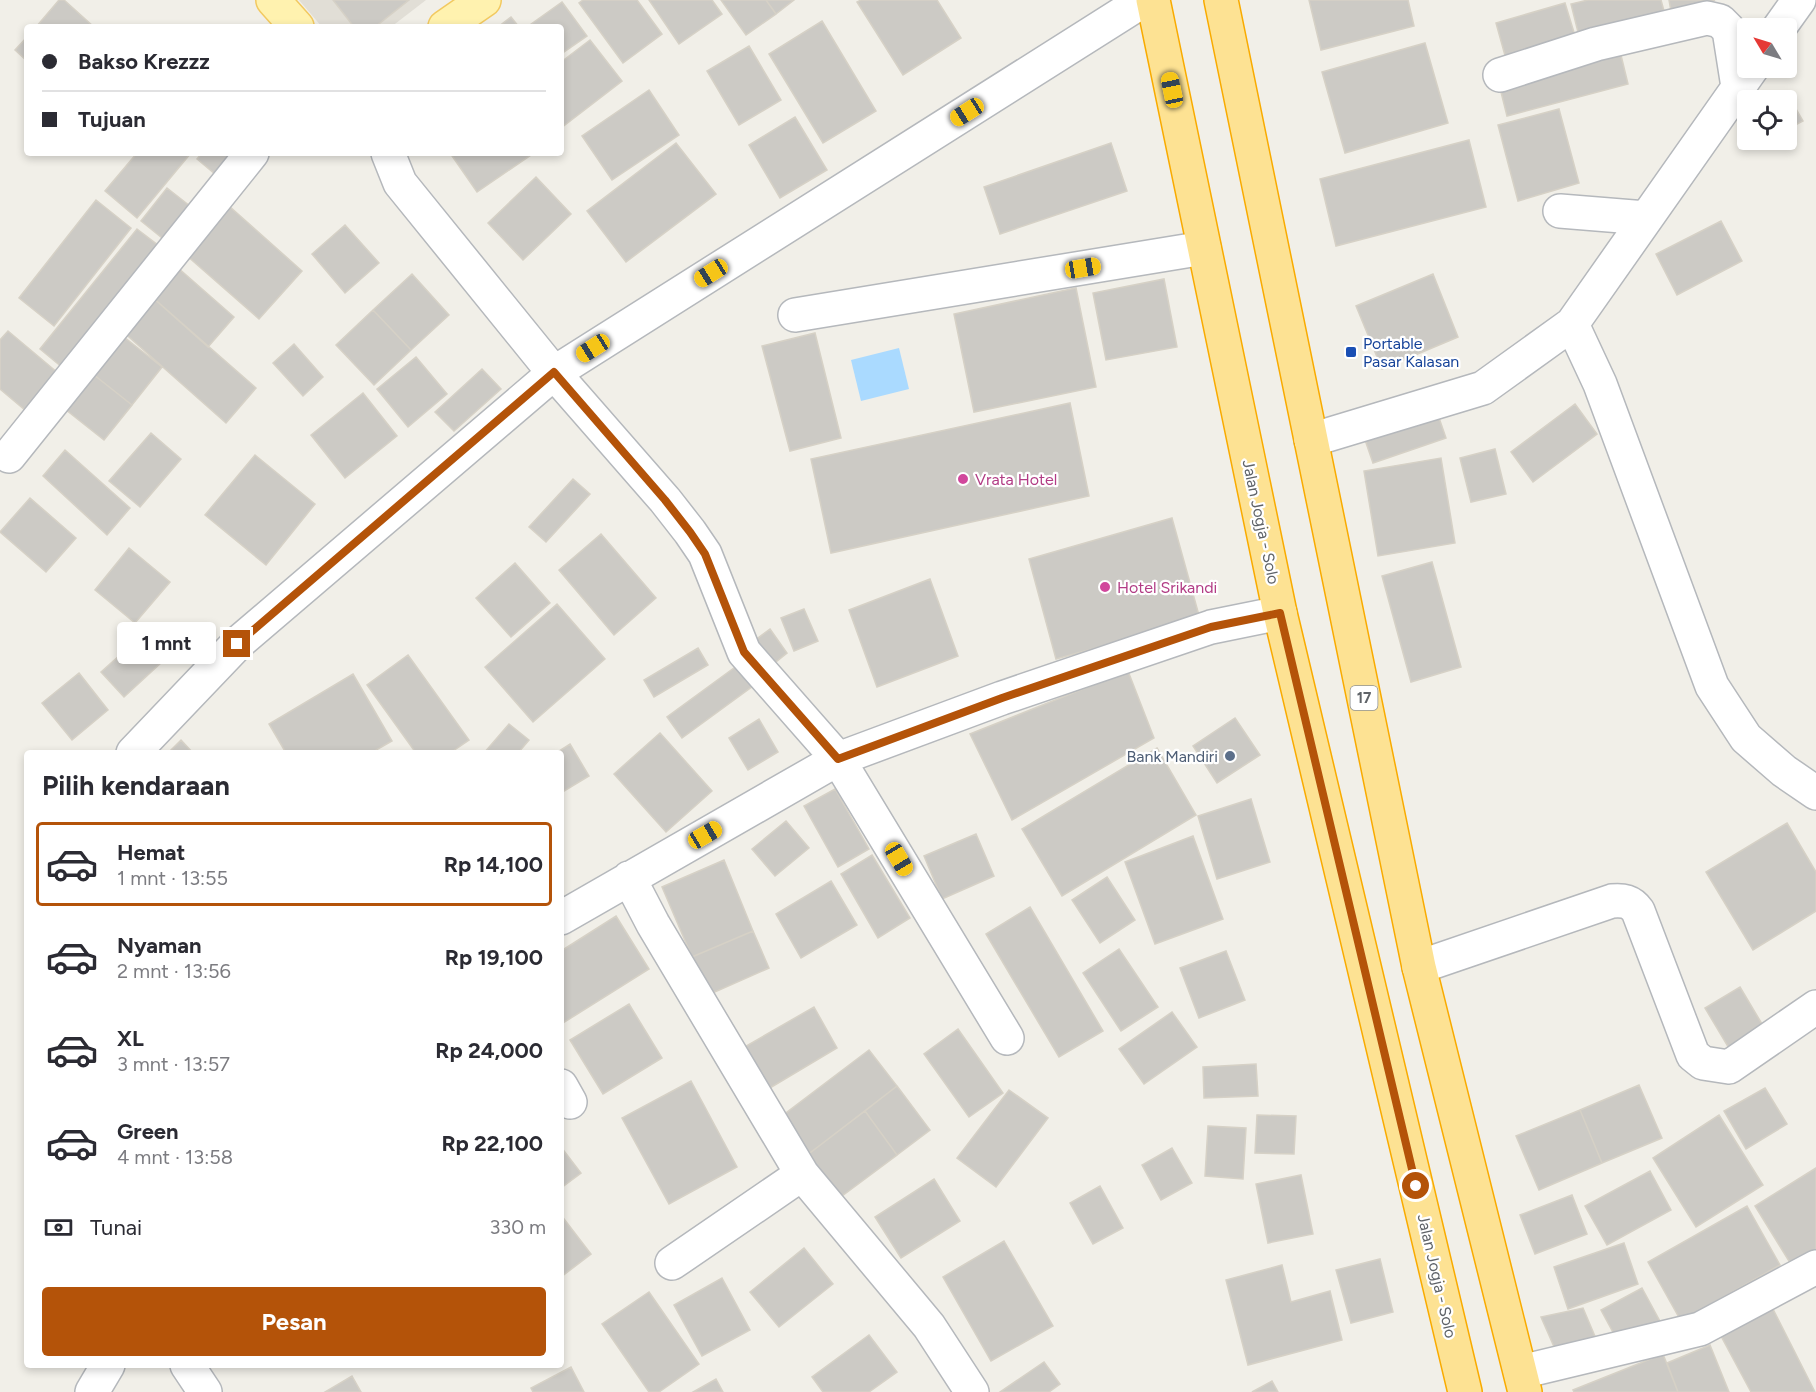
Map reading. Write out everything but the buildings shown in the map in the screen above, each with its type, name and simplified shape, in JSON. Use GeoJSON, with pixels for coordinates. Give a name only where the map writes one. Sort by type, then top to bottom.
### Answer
{"type":"FeatureCollection","features":[{"type":"Feature","properties":{"kind":"highway","name":"Jalan Jogja - Solo"},"geometry":{"type":"LineString","coordinates":[[1153,0],[1280,613],[1465,1392]]}},
{"type":"Feature","properties":{"kind":"highway","name":"17"},"geometry":{"type":"LineString","coordinates":[[1221,0],[1419,967],[1523,1382]]}},
{"type":"Feature","properties":{"kind":"main road"},"geometry":{"type":"LineString","coordinates":[[273,0],[294,24]]}},
{"type":"Feature","properties":{"kind":"main road"},"geometry":{"type":"LineString","coordinates":[[449,24],[484,0]]}},
{"type":"Feature","properties":{"kind":"street"},"geometry":{"type":"LineString","coordinates":[[135,750],[237,644],[554,372],[1144,0]]}},
{"type":"Feature","properties":{"kind":"street"},"geometry":{"type":"LineString","coordinates":[[1786,18],[1799,0]]}},
{"type":"Feature","properties":{"kind":"street"},"geometry":{"type":"LineString","coordinates":[[1500,75],[1596,44],[1707,18],[1720,21],[1729,30],[1737,54]]}},
{"type":"Feature","properties":{"kind":"street"},"geometry":{"type":"LineString","coordinates":[[1311,440],[1483,388],[1572,324],[1744,78]]}},
{"type":"Feature","properties":{"kind":"street"},"geometry":{"type":"LineString","coordinates":[[9,456],[250,156]]}},
{"type":"Feature","properties":{"kind":"street"},"geometry":{"type":"LineString","coordinates":[[389,156],[400,183],[554,372],[690,532],[705,554],[744,652],[838,759],[1007,1038]]}},
{"type":"Feature","properties":{"kind":"street"},"geometry":{"type":"LineString","coordinates":[[1560,211],[1646,218]]}},
{"type":"Feature","properties":{"kind":"street"},"geometry":{"type":"LineString","coordinates":[[795,315],[1204,248]]}},
{"type":"Feature","properties":{"kind":"street"},"geometry":{"type":"LineString","coordinates":[[1572,324],[1600,384],[1712,686],[1746,738],[1784,771],[1816,793]]}},
{"type":"Feature","properties":{"kind":"street"},"geometry":{"type":"LineString","coordinates":[[564,916],[838,759],[1002,698],[1211,627],[1280,613]]}},
{"type":"Feature","properties":{"kind":"street"},"geometry":{"type":"LineString","coordinates":[[629,878],[653,924],[802,1174],[929,1326],[972,1392]]}},
{"type":"Feature","properties":{"kind":"street"},"geometry":{"type":"LineString","coordinates":[[1419,967],[1612,901],[1621,900],[1629,902],[1638,911],[1693,1054],[1703,1063],[1729,1067],[1816,1007]]}},
{"type":"Feature","properties":{"kind":"street"},"geometry":{"type":"LineString","coordinates":[[672,1263],[802,1174]]}},
{"type":"Feature","properties":{"kind":"street"},"geometry":{"type":"LineString","coordinates":[[1523,1382],[1700,1329],[1816,1267]]}},
{"type":"Feature","properties":{"kind":"street"},"geometry":{"type":"LineString","coordinates":[[92,1392],[106,1368]]}},
{"type":"Feature","properties":{"kind":"street"},"geometry":{"type":"LineString","coordinates":[[189,1368],[206,1392]]}},
{"type":"Feature","properties":{"kind":"shaded area"},"geometry":{"type":"Polygon","coordinates":[[[299,0],[426,0],[395,24],[319,24],[299,0]]]}},
{"type":"Feature","properties":{"kind":"water"},"geometry":{"type":"Polygon","coordinates":[[[899,348],[909,389],[861,401],[851,360],[899,348]]]}},
{"type":"Feature","properties":{"kind":"place","name":"Portable Pasar Kalasan"},"geometry":{"type":"Point","coordinates":[1351,352]}},
{"type":"Feature","properties":{"kind":"place","name":"Vrata Hotel"},"geometry":{"type":"Point","coordinates":[963,479]}},
{"type":"Feature","properties":{"kind":"place","name":"Hotel Srikandi"},"geometry":{"type":"Point","coordinates":[1105,587]}},
{"type":"Feature","properties":{"kind":"place","name":"Bank Mandiri"},"geometry":{"type":"Point","coordinates":[1230,756]}},
{"type":"Feature","properties":{"kind":"route"},"geometry":{"type":"LineString","coordinates":[[237,644],[554,372],[690,532],[705,554],[744,652],[838,759],[1002,698],[1211,627],[1280,613],[1416,1186]]}}]}
